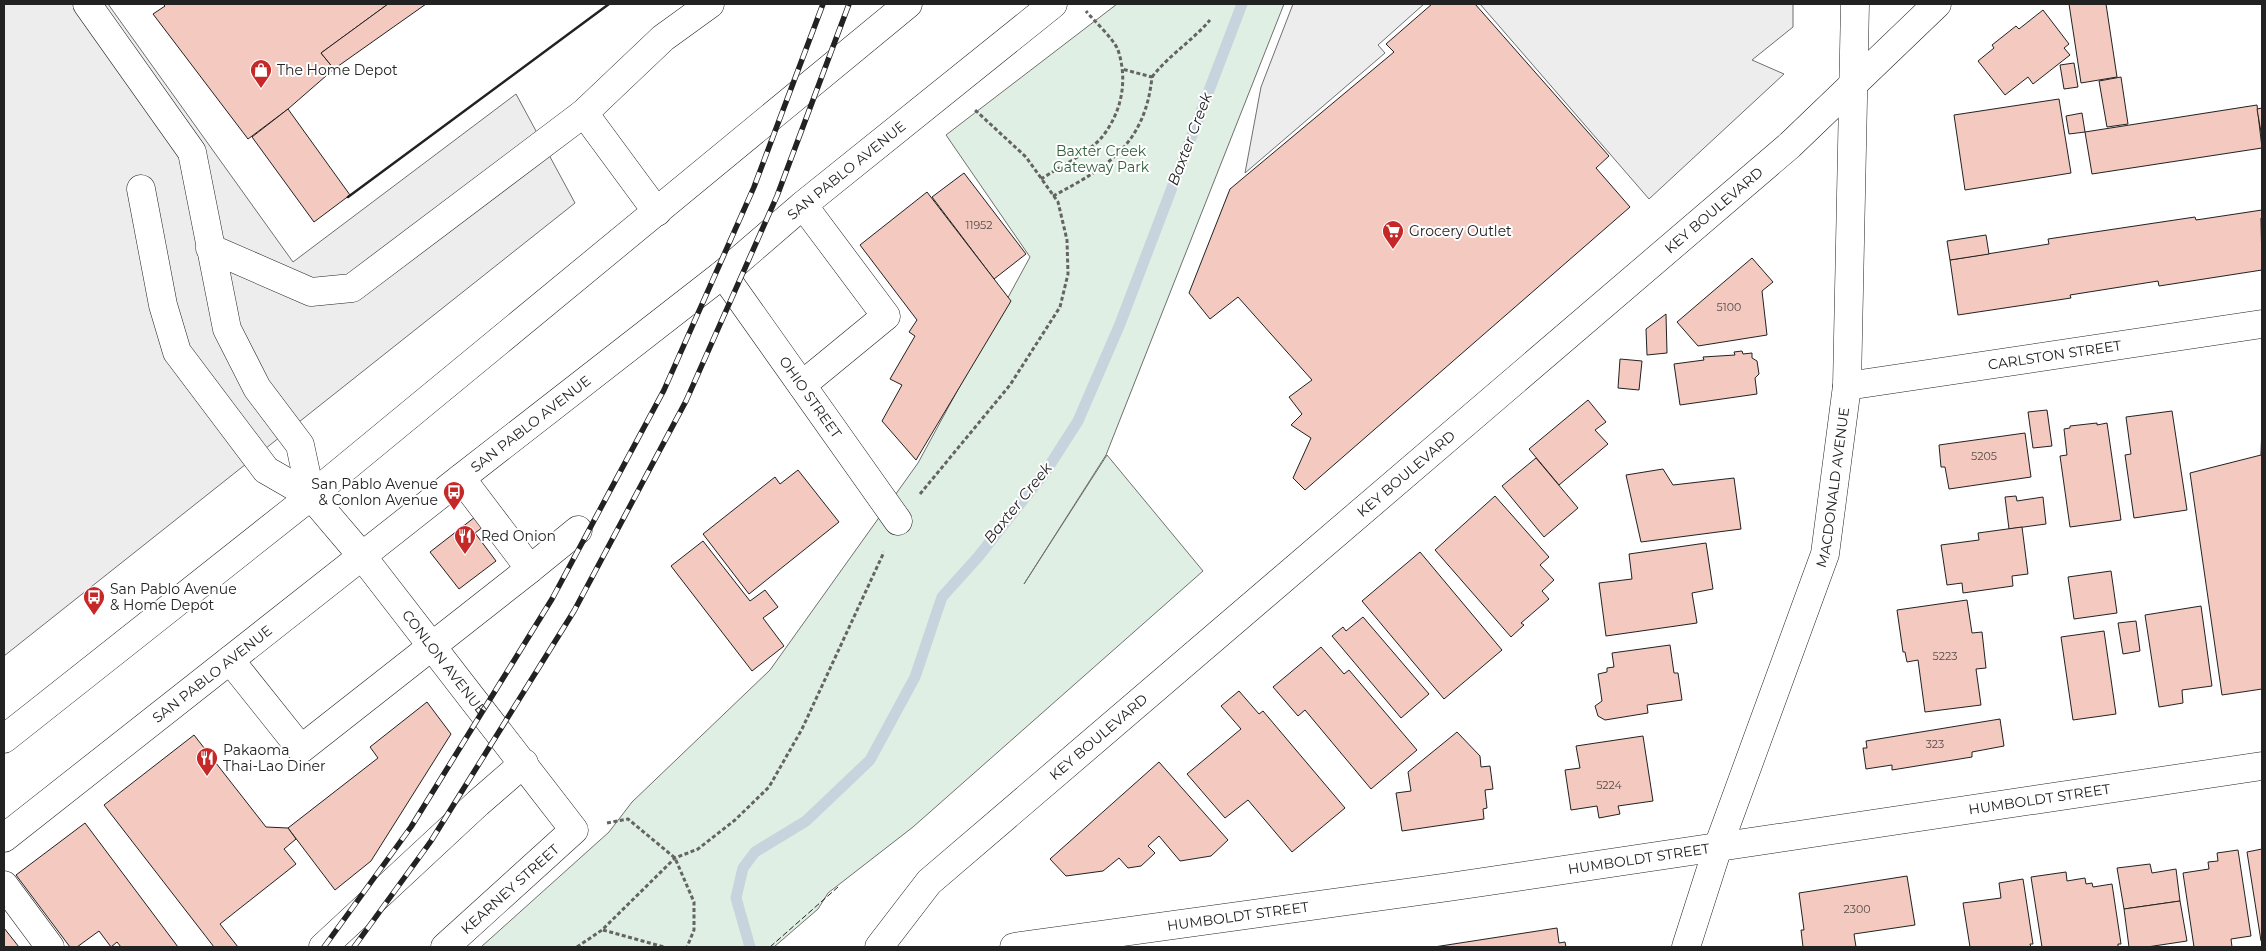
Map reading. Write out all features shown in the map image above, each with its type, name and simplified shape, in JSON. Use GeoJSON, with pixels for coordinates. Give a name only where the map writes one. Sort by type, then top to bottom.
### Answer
{"type":"FeatureCollection","features":[{"type":"Feature","properties":{"kind":"street"},"geometry":{"type":"LineString","coordinates":[[87,4],[192,152],[227,329],[257,388],[300,445],[311,496]]}},
{"type":"Feature","properties":{"kind":"street"},"geometry":{"type":"LineString","coordinates":[[210,248],[311,292],[352,288],[584,113],[663,38],[710,4]]}},
{"type":"Feature","properties":{"kind":"street"},"geometry":{"type":"LineString","coordinates":[[4,739],[311,496],[908,4]]}},
{"type":"Feature","properties":{"kind":"street","name":"SAN PABLO AVENUE"},"geometry":{"type":"LineString","coordinates":[[4,838],[723,274],[802,205],[1053,4]]}},
{"type":"Feature","properties":{"kind":"street","name":"MACDONALD AVENUE"},"geometry":{"type":"LineString","coordinates":[[1686,947],[1718,847],[1825,554],[1847,386],[1855,4]]}},
{"type":"Feature","properties":{"kind":"street","name":"KEY BOULEVARD"},"geometry":{"type":"LineString","coordinates":[[887,946],[929,882],[1783,152],[1853,87],[1937,4]]}},
{"type":"Feature","properties":{"kind":"street"},"geometry":{"type":"LineString","coordinates":[[584,113],[657,212]]}},
{"type":"Feature","properties":{"kind":"street"},"geometry":{"type":"LineString","coordinates":[[141,189],[163,305],[177,352],[266,470],[311,496]]}},
{"type":"Feature","properties":{"kind":"street"},"geometry":{"type":"LineString","coordinates":[[802,205],[886,316],[802,385]]}},
{"type":"Feature","properties":{"kind":"street","name":"OHIO STREET"},"geometry":{"type":"LineString","coordinates":[[723,274],[898,521]]}},
{"type":"Feature","properties":{"kind":"street","name":"CARLSTON STREET"},"geometry":{"type":"LineString","coordinates":[[1847,386],[2262,324]]}},
{"type":"Feature","properties":{"kind":"street"},"geometry":{"type":"LineString","coordinates":[[461,478],[530,568]]}},
{"type":"Feature","properties":{"kind":"street","name":"CONLON AVENUE"},"geometry":{"type":"LineString","coordinates":[[311,496],[362,556],[574,830]]}},
{"type":"Feature","properties":{"kind":"street"},"geometry":{"type":"LineString","coordinates":[[230,660],[301,749],[578,530]]}},
{"type":"Feature","properties":{"kind":"street"},"geometry":{"type":"LineString","coordinates":[[323,947],[478,803],[524,764]]}},
{"type":"Feature","properties":{"kind":"street","name":"HUMBOLDT STREET"},"geometry":{"type":"LineString","coordinates":[[1014,947],[1449,887],[2262,766]]}},
{"type":"Feature","properties":{"kind":"street","name":"KEARNEY STREET"},"geometry":{"type":"LineString","coordinates":[[445,947],[574,830]]}},
{"type":"Feature","properties":{"kind":"street"},"geometry":{"type":"LineString","coordinates":[[4,885],[50,947]]}},
{"type":"Feature","properties":{"kind":"path"},"geometry":{"type":"LineString","coordinates":[[1041,179],[1101,138],[1118,110],[1124,80],[1117,48],[1079,4]]}},
{"type":"Feature","properties":{"kind":"path"},"geometry":{"type":"LineString","coordinates":[[1053,196],[1102,168],[1122,150],[1140,127],[1150,97],[1152,77],[1160,67],[1194,38],[1210,20]]}},
{"type":"Feature","properties":{"kind":"path"},"geometry":{"type":"LineString","coordinates":[[1122,70],[1152,77]]}},
{"type":"Feature","properties":{"kind":"path"},"geometry":{"type":"LineString","coordinates":[[574,830],[628,819],[674,858],[694,902],[694,930],[687,947]]}},
{"type":"Feature","properties":{"kind":"path"},"geometry":{"type":"LineString","coordinates":[[602,930],[664,947]]}},
{"type":"Feature","properties":{"kind":"green space","name":"Baxter Creek Gateway Park"},"geometry":{"type":"Polygon","coordinates":[[[1117,4],[1284,4],[1106,455],[1024,584],[1107,455],[1203,571],[913,827],[828,893],[818,909],[774,947],[481,947],[609,832],[632,802],[770,670],[918,463],[1030,257],[946,135],[1117,4]]]}},
{"type":"Feature","properties":{"kind":"shaded area"},"geometry":{"type":"Polygon","coordinates":[[[4,4],[108,4],[293,262],[516,94],[575,203],[4,656],[4,4]]]}},
{"type":"Feature","properties":{"kind":"shaded area"},"geometry":{"type":"Polygon","coordinates":[[[1293,4],[1424,4],[1378,45],[1385,53],[1245,173],[1261,87],[1293,4]]]}},
{"type":"Feature","properties":{"kind":"shaded area"},"geometry":{"type":"Polygon","coordinates":[[[1480,4],[1793,4],[1793,27],[1752,60],[1784,74],[1649,199],[1480,4]]]}},
{"type":"Feature","properties":{"kind":"building","name":"The Home Depot"},"geometry":{"type":"Polygon","coordinates":[[[163,4],[388,4],[321,53],[334,69],[288,109],[248,139],[153,14],[165,6],[163,4]]]}},
{"type":"Feature","properties":{"kind":"building"},"geometry":{"type":"Polygon","coordinates":[[[388,4],[426,4],[334,69],[321,53],[388,4]]]}},
{"type":"Feature","properties":{"kind":"building","name":"Grocery Outlet"},"geometry":{"type":"Polygon","coordinates":[[[1432,4],[1475,4],[1609,156],[1596,168],[1630,207],[1305,490],[1293,478],[1311,438],[1291,425],[1302,414],[1289,397],[1312,380],[1238,297],[1210,319],[1189,293],[1230,189],[1394,52],[1386,44],[1432,4]]]}},
{"type":"Feature","properties":{"kind":"building"},"geometry":{"type":"Polygon","coordinates":[[[2069,4],[2106,4],[2117,77],[2081,83],[2069,4]]]}},
{"type":"Feature","properties":{"kind":"building"},"geometry":{"type":"Polygon","coordinates":[[[2043,10],[2069,44],[2064,48],[2070,55],[2033,84],[2028,77],[2005,95],[1978,61],[1994,48],[1992,45],[2016,26],[2019,29],[2043,10]]]}},
{"type":"Feature","properties":{"kind":"building"},"geometry":{"type":"Polygon","coordinates":[[[2074,63],[2078,87],[2064,89],[2060,65],[2074,63]]]}},
{"type":"Feature","properties":{"kind":"building"},"geometry":{"type":"Polygon","coordinates":[[[2121,77],[2128,124],[2107,127],[2099,81],[2121,77]]]}},
{"type":"Feature","properties":{"kind":"building"},"geometry":{"type":"Polygon","coordinates":[[[2059,99],[2071,173],[1965,190],[1954,115],[2059,99]]]}},
{"type":"Feature","properties":{"kind":"building"},"geometry":{"type":"Polygon","coordinates":[[[2257,105],[2262,148],[2092,174],[2085,132],[2257,105]]]}},
{"type":"Feature","properties":{"kind":"building"},"geometry":{"type":"Polygon","coordinates":[[[2262,108],[2262,138],[2257,109],[2262,108]]]}},
{"type":"Feature","properties":{"kind":"building"},"geometry":{"type":"Polygon","coordinates":[[[288,109],[350,195],[314,222],[252,137],[288,109]]]}},
{"type":"Feature","properties":{"kind":"building"},"geometry":{"type":"Polygon","coordinates":[[[2082,113],[2085,132],[2069,134],[2066,116],[2082,113]]]}},
{"type":"Feature","properties":{"kind":"building"},"geometry":{"type":"Polygon","coordinates":[[[964,173],[1026,254],[994,279],[932,197],[964,173]]]}},
{"type":"Feature","properties":{"kind":"building"},"geometry":{"type":"Polygon","coordinates":[[[927,192],[1011,301],[916,460],[882,421],[902,385],[890,379],[915,336],[909,332],[917,320],[860,245],[927,192]]]}},
{"type":"Feature","properties":{"kind":"building"},"geometry":{"type":"Polygon","coordinates":[[[2262,210],[2262,270],[2159,286],[2158,281],[2070,295],[2071,298],[1958,315],[1950,260],[2049,244],[2048,239],[2195,217],[2196,220],[2262,210]]]}},
{"type":"Feature","properties":{"kind":"building"},"geometry":{"type":"Polygon","coordinates":[[[1986,235],[1989,254],[1950,260],[1947,241],[1986,235]]]}},
{"type":"Feature","properties":{"kind":"building"},"geometry":{"type":"Polygon","coordinates":[[[1752,258],[1773,282],[1762,291],[1767,335],[1698,346],[1677,322],[1752,258]]]}},
{"type":"Feature","properties":{"kind":"building"},"geometry":{"type":"Polygon","coordinates":[[[1666,314],[1667,353],[1647,355],[1646,329],[1666,314]]]}},
{"type":"Feature","properties":{"kind":"building"},"geometry":{"type":"Polygon","coordinates":[[[1742,351],[1743,354],[1752,353],[1752,358],[1757,361],[1759,374],[1755,378],[1757,394],[1680,405],[1674,364],[1704,360],[1703,357],[1735,355],[1734,352],[1742,351]]]}},
{"type":"Feature","properties":{"kind":"building"},"geometry":{"type":"Polygon","coordinates":[[[1620,359],[1642,361],[1639,390],[1618,388],[1620,359]]]}},
{"type":"Feature","properties":{"kind":"building"},"geometry":{"type":"Polygon","coordinates":[[[1588,400],[1606,422],[1595,430],[1608,444],[1559,485],[1529,449],[1588,400]]]}},
{"type":"Feature","properties":{"kind":"building"},"geometry":{"type":"Polygon","coordinates":[[[2047,410],[2052,446],[2033,448],[2028,412],[2047,410]]]}},
{"type":"Feature","properties":{"kind":"building"},"geometry":{"type":"Polygon","coordinates":[[[2172,411],[2187,510],[2134,518],[2125,455],[2131,454],[2126,417],[2172,411]]]}},
{"type":"Feature","properties":{"kind":"building"},"geometry":{"type":"Polygon","coordinates":[[[2097,423],[2097,425],[2107,423],[2121,520],[2070,527],[2060,456],[2067,455],[2064,429],[2070,428],[2070,426],[2097,423]]]}},
{"type":"Feature","properties":{"kind":"building"},"geometry":{"type":"Polygon","coordinates":[[[2262,424],[2262,689],[2222,695],[2190,473],[2261,455],[2262,424]]]}},
{"type":"Feature","properties":{"kind":"building"},"geometry":{"type":"Polygon","coordinates":[[[2025,433],[2031,477],[1949,489],[1945,467],[1941,467],[1939,445],[2025,433]]]}},
{"type":"Feature","properties":{"kind":"building"},"geometry":{"type":"Polygon","coordinates":[[[1536,458],[1578,508],[1544,537],[1502,486],[1536,458]]]}},
{"type":"Feature","properties":{"kind":"building"},"geometry":{"type":"Polygon","coordinates":[[[1663,469],[1673,485],[1734,478],[1741,529],[1641,542],[1626,475],[1663,469]]]}},
{"type":"Feature","properties":{"kind":"building"},"geometry":{"type":"Polygon","coordinates":[[[798,470],[839,522],[749,594],[703,534],[775,477],[780,484],[798,470]]]}},
{"type":"Feature","properties":{"kind":"building"},"geometry":{"type":"Polygon","coordinates":[[[1495,496],[1549,557],[1540,565],[1554,580],[1542,591],[1549,599],[1521,623],[1524,625],[1511,637],[1435,550],[1495,496]]]}},
{"type":"Feature","properties":{"kind":"building"},"geometry":{"type":"Polygon","coordinates":[[[2016,496],[2017,501],[2043,497],[2046,524],[2009,529],[2005,497],[2016,496]]]}},
{"type":"Feature","properties":{"kind":"building"},"geometry":{"type":"Polygon","coordinates":[[[475,517],[483,527],[475,533],[496,561],[459,589],[430,552],[475,517]]]}},
{"type":"Feature","properties":{"kind":"building"},"geometry":{"type":"Polygon","coordinates":[[[2022,527],[2028,574],[2012,576],[2013,586],[1963,593],[1962,583],[1947,585],[1941,545],[1979,540],[1978,533],[2022,527]]]}},
{"type":"Feature","properties":{"kind":"building"},"geometry":{"type":"Polygon","coordinates":[[[703,541],[750,601],[765,590],[778,607],[763,618],[784,646],[752,671],[671,566],[703,541]]]}},
{"type":"Feature","properties":{"kind":"building"},"geometry":{"type":"Polygon","coordinates":[[[1706,543],[1713,589],[1692,593],[1697,623],[1606,636],[1599,583],[1632,579],[1629,554],[1706,543]]]}},
{"type":"Feature","properties":{"kind":"building"},"geometry":{"type":"Polygon","coordinates":[[[1420,552],[1502,650],[1444,699],[1362,601],[1420,552]]]}},
{"type":"Feature","properties":{"kind":"building"},"geometry":{"type":"Polygon","coordinates":[[[2111,571],[2117,613],[2074,619],[2068,577],[2111,571]]]}},
{"type":"Feature","properties":{"kind":"building"},"geometry":{"type":"Polygon","coordinates":[[[1967,600],[1972,633],[1982,632],[1986,668],[1976,669],[1981,705],[1925,712],[1918,660],[1907,662],[1905,652],[1903,652],[1897,610],[1967,600]]]}},
{"type":"Feature","properties":{"kind":"building"},"geometry":{"type":"Polygon","coordinates":[[[2201,606],[2212,686],[2182,690],[2183,703],[2159,707],[2145,615],[2201,606]]]}},
{"type":"Feature","properties":{"kind":"building"},"geometry":{"type":"Polygon","coordinates":[[[1363,617],[1429,694],[1401,718],[1332,636],[1343,627],[1346,631],[1363,617]]]}},
{"type":"Feature","properties":{"kind":"building"},"geometry":{"type":"Polygon","coordinates":[[[2136,621],[2140,651],[2123,654],[2118,623],[2136,621]]]}},
{"type":"Feature","properties":{"kind":"building"},"geometry":{"type":"Polygon","coordinates":[[[2104,631],[2116,714],[2073,720],[2061,637],[2104,631]]]}},
{"type":"Feature","properties":{"kind":"building"},"geometry":{"type":"Polygon","coordinates":[[[1670,645],[1674,673],[1678,673],[1682,700],[1647,705],[1648,713],[1605,720],[1598,716],[1595,706],[1602,701],[1598,674],[1607,672],[1607,668],[1614,667],[1612,653],[1670,645]]]}},
{"type":"Feature","properties":{"kind":"building"},"geometry":{"type":"Polygon","coordinates":[[[1321,647],[1344,674],[1349,670],[1417,750],[1371,789],[1305,710],[1298,716],[1273,687],[1321,647]]]}},
{"type":"Feature","properties":{"kind":"building"},"geometry":{"type":"Polygon","coordinates":[[[1239,691],[1259,714],[1263,711],[1345,808],[1292,852],[1248,800],[1225,818],[1187,774],[1241,729],[1221,706],[1239,691]]]}},
{"type":"Feature","properties":{"kind":"building"},"geometry":{"type":"Polygon","coordinates":[[[427,702],[451,734],[371,861],[335,890],[288,828],[378,758],[370,747],[427,702]]]}},
{"type":"Feature","properties":{"kind":"building"},"geometry":{"type":"Polygon","coordinates":[[[2000,719],[2004,746],[1972,752],[1972,757],[1892,770],[1892,765],[1866,769],[1863,748],[1867,748],[1866,741],[2000,719]]]}},
{"type":"Feature","properties":{"kind":"building"},"geometry":{"type":"Polygon","coordinates":[[[1457,732],[1480,756],[1481,767],[1490,766],[1493,789],[1485,790],[1487,808],[1483,809],[1484,819],[1402,831],[1396,793],[1411,791],[1408,772],[1457,732]]]}},
{"type":"Feature","properties":{"kind":"building"},"geometry":{"type":"Polygon","coordinates":[[[194,735],[266,827],[288,828],[296,839],[284,849],[296,864],[220,924],[238,947],[214,947],[104,805],[194,735]]]}},
{"type":"Feature","properties":{"kind":"building"},"geometry":{"type":"Polygon","coordinates":[[[1643,736],[1653,801],[1618,806],[1620,814],[1599,818],[1597,806],[1571,810],[1565,770],[1580,768],[1576,746],[1643,736]]]}},
{"type":"Feature","properties":{"kind":"building"},"geometry":{"type":"Polygon","coordinates":[[[1159,762],[1228,840],[1211,856],[1180,861],[1159,836],[1148,846],[1155,853],[1141,866],[1128,868],[1119,858],[1103,871],[1066,876],[1050,859],[1159,762]]]}},
{"type":"Feature","properties":{"kind":"building"},"geometry":{"type":"Polygon","coordinates":[[[85,823],[178,947],[121,947],[117,942],[111,947],[99,931],[77,947],[70,947],[16,875],[85,823]]]}},
{"type":"Feature","properties":{"kind":"building"},"geometry":{"type":"Polygon","coordinates":[[[2262,849],[2262,941],[2261,941],[2247,852],[2262,849]]]}},
{"type":"Feature","properties":{"kind":"building"},"geometry":{"type":"Polygon","coordinates":[[[2238,850],[2251,936],[2231,939],[2232,947],[2194,947],[2183,873],[2209,869],[2208,862],[2218,861],[2217,853],[2238,850]]]}},
{"type":"Feature","properties":{"kind":"building"},"geometry":{"type":"Polygon","coordinates":[[[2150,864],[2152,873],[2176,869],[2180,901],[2124,909],[2117,868],[2150,864]]]}},
{"type":"Feature","properties":{"kind":"building"},"geometry":{"type":"Polygon","coordinates":[[[2066,872],[2067,881],[2085,878],[2086,884],[2092,883],[2093,887],[2112,884],[2121,944],[2118,944],[2118,947],[2042,947],[2031,877],[2066,872]]]}},
{"type":"Feature","properties":{"kind":"building"},"geometry":{"type":"Polygon","coordinates":[[[1907,876],[1915,925],[1854,934],[1856,947],[1803,947],[1801,930],[1804,930],[1799,893],[1907,876]]]}},
{"type":"Feature","properties":{"kind":"building"},"geometry":{"type":"Polygon","coordinates":[[[2023,879],[2033,944],[2030,944],[2031,947],[1970,947],[1963,903],[2001,898],[1999,883],[2023,879]]]}},
{"type":"Feature","properties":{"kind":"building"},"geometry":{"type":"Polygon","coordinates":[[[2180,901],[2187,941],[2147,947],[2129,947],[2124,909],[2180,901]]]}},
{"type":"Feature","properties":{"kind":"building"},"geometry":{"type":"Polygon","coordinates":[[[4,928],[19,947],[4,947],[4,928]]]}},
{"type":"Feature","properties":{"kind":"building"},"geometry":{"type":"Polygon","coordinates":[[[1557,928],[1559,943],[1565,942],[1566,947],[1434,947],[1557,928]]]}},
{"type":"Feature","properties":{"kind":"waterway","name":"Baxter Creek"},"geometry":{"type":"LineString","coordinates":[[750,947],[736,898],[743,868],[755,852],[806,821],[870,760],[915,677],[942,597],[978,557],[1046,471],[1078,421],[1120,324],[1242,4]]}},
{"type":"Feature","properties":{"kind":"railway"},"geometry":{"type":"LineString","coordinates":[[324,947],[411,827],[552,599],[664,390],[754,187],[823,4]]}},
{"type":"Feature","properties":{"kind":"railway"},"geometry":{"type":"LineString","coordinates":[[354,947],[431,841],[574,611],[686,401],[777,196],[849,4]]}},
{"type":"Feature","properties":{"kind":"fence"},"geometry":{"type":"LineString","coordinates":[[770,947],[838,887]]}},
{"type":"Feature","properties":{"kind":"wall"},"geometry":{"type":"LineString","coordinates":[[348,197],[609,4]]}},
{"type":"Feature","properties":{"kind":"place","name":"The Home Depot"},"geometry":{"type":"Point","coordinates":[261,89]}},
{"type":"Feature","properties":{"kind":"place","name":"Grocery Outlet"},"geometry":{"type":"Point","coordinates":[1393,250]}},
{"type":"Feature","properties":{"kind":"place","name":"San Pablo Avenue & Conlon Avenue"},"geometry":{"type":"Point","coordinates":[454,511]}},
{"type":"Feature","properties":{"kind":"place","name":"Red Onion"},"geometry":{"type":"Point","coordinates":[465,555]}},
{"type":"Feature","properties":{"kind":"place","name":"San Pablo Avenue & Home Depot"},"geometry":{"type":"Point","coordinates":[94,616]}},
{"type":"Feature","properties":{"kind":"place","name":"Pakaoma Thai-Lao Diner"},"geometry":{"type":"Point","coordinates":[207,777]}}]}
